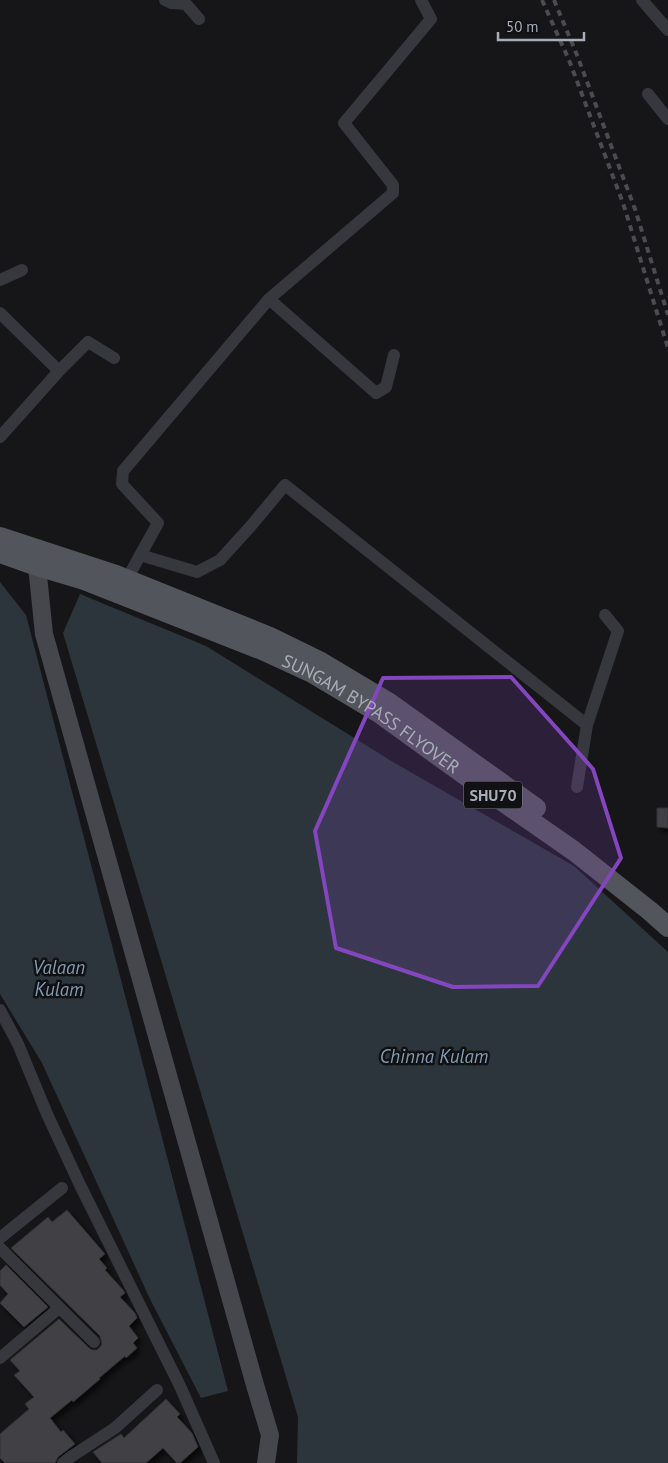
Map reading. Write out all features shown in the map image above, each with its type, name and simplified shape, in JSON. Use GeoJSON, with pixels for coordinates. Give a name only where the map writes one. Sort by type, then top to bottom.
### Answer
{"type":"FeatureCollection","features":[{"type":"Feature","properties":{"kind":"main road","name":"SHU70"},"geometry":{"type":"LineString","coordinates":[[0,538],[39,558]]}},
{"type":"Feature","properties":{"kind":"main road","name":"SHU70"},"geometry":{"type":"LineString","coordinates":[[0,554],[39,558]]}},
{"type":"Feature","properties":{"kind":"main road","name":"SUNGAM BYPASS FLYOVER"},"geometry":{"type":"LineString","coordinates":[[39,558],[127,579],[270,637],[317,667],[469,778],[574,851],[668,927]]}},
{"type":"Feature","properties":{"kind":"main road","name":"SUNGAM BYPASS FLYOVER"},"geometry":{"type":"LineString","coordinates":[[39,558],[84,580],[262,650],[317,667],[388,702],[573,834],[668,909]]}},
{"type":"Feature","properties":{"kind":"street"},"geometry":{"type":"LineString","coordinates":[[165,0],[171,3],[186,4],[199,18]]}},
{"type":"Feature","properties":{"kind":"street"},"geometry":{"type":"LineString","coordinates":[[127,579],[158,523],[122,484],[123,471],[270,299],[393,193],[393,185],[344,124],[432,19],[420,0]]}},
{"type":"Feature","properties":{"kind":"street"},"geometry":{"type":"LineString","coordinates":[[642,0],[668,30]]}},
{"type":"Feature","properties":{"kind":"street"},"geometry":{"type":"LineString","coordinates":[[648,94],[668,119]]}},
{"type":"Feature","properties":{"kind":"street"},"geometry":{"type":"LineString","coordinates":[[0,280],[22,270]]}},
{"type":"Feature","properties":{"kind":"street"},"geometry":{"type":"LineString","coordinates":[[270,299],[376,393],[386,387],[394,355]]}},
{"type":"Feature","properties":{"kind":"street"},"geometry":{"type":"LineString","coordinates":[[0,313],[60,371]]}},
{"type":"Feature","properties":{"kind":"street"},"geometry":{"type":"LineString","coordinates":[[0,437],[88,342],[114,358]]}},
{"type":"Feature","properties":{"kind":"street"},"geometry":{"type":"LineString","coordinates":[[140,555],[197,572],[220,560],[250,528],[285,485],[587,725]]}},
{"type":"Feature","properties":{"kind":"street"},"geometry":{"type":"LineString","coordinates":[[39,558],[44,634],[270,1435],[266,1463]]}},
{"type":"Feature","properties":{"kind":"street"},"geometry":{"type":"LineString","coordinates":[[577,787],[587,725],[618,631],[605,615]]}},
{"type":"Feature","properties":{"kind":"street"},"geometry":{"type":"LineString","coordinates":[[0,1010],[18,1044],[47,1114],[80,1185],[180,1386],[214,1463]]}},
{"type":"Feature","properties":{"kind":"street"},"geometry":{"type":"LineString","coordinates":[[0,1238],[62,1188]]}},
{"type":"Feature","properties":{"kind":"street"},"geometry":{"type":"LineString","coordinates":[[0,1248],[94,1342]]}},
{"type":"Feature","properties":{"kind":"street"},"geometry":{"type":"LineString","coordinates":[[0,1358],[59,1308]]}},
{"type":"Feature","properties":{"kind":"street"},"geometry":{"type":"LineString","coordinates":[[63,1463],[115,1428],[157,1390]]}},
{"type":"Feature","properties":{"kind":"highlighted area"},"geometry":{"type":"Polygon","coordinates":[[[511,677],[593,769],[621,858],[538,986],[453,987],[336,948],[315,831],[383,678],[511,677]]]}},
{"type":"Feature","properties":{"kind":"water","name":"Valaan Kulam"},"geometry":{"type":"Polygon","coordinates":[[[0,582],[26,615],[228,1391],[201,1398],[150,1299],[42,1063],[0,994],[0,582]]]}},
{"type":"Feature","properties":{"kind":"water","name":"Chinna Kulam"},"geometry":{"type":"Polygon","coordinates":[[[80,594],[206,646],[393,762],[574,866],[668,952],[668,1463],[297,1463],[298,1417],[63,633],[80,594]]]}},
{"type":"Feature","properties":{"kind":"building"},"geometry":{"type":"Polygon","coordinates":[[[657,808],[668,808],[668,828],[657,827],[657,808]]]}},
{"type":"Feature","properties":{"kind":"building"},"geometry":{"type":"Polygon","coordinates":[[[67,1210],[105,1254],[99,1259],[107,1268],[105,1270],[124,1291],[125,1293],[120,1297],[135,1313],[137,1318],[129,1326],[138,1338],[133,1343],[137,1348],[126,1358],[125,1356],[73,1402],[72,1400],[50,1418],[61,1432],[63,1430],[75,1444],[58,1457],[55,1463],[5,1463],[0,1458],[0,1434],[29,1409],[25,1404],[34,1397],[14,1375],[20,1371],[10,1360],[59,1319],[92,1350],[97,1350],[102,1344],[100,1336],[11,1248],[48,1217],[52,1222],[67,1210]]]}},
{"type":"Feature","properties":{"kind":"building"},"geometry":{"type":"Polygon","coordinates":[[[6,1265],[48,1307],[24,1327],[0,1303],[8,1294],[0,1285],[0,1271],[6,1265]]]}},
{"type":"Feature","properties":{"kind":"building"},"geometry":{"type":"Polygon","coordinates":[[[166,1399],[180,1414],[177,1417],[192,1433],[198,1447],[180,1463],[177,1463],[163,1448],[146,1463],[102,1463],[93,1452],[121,1434],[124,1438],[166,1399]]]}},
{"type":"Feature","properties":{"kind":"railway"},"geometry":{"type":"LineString","coordinates":[[542,0],[569,60],[623,203],[668,348]]}},
{"type":"Feature","properties":{"kind":"railway"},"geometry":{"type":"LineString","coordinates":[[554,0],[577,55],[635,209],[668,315]]}}]}
